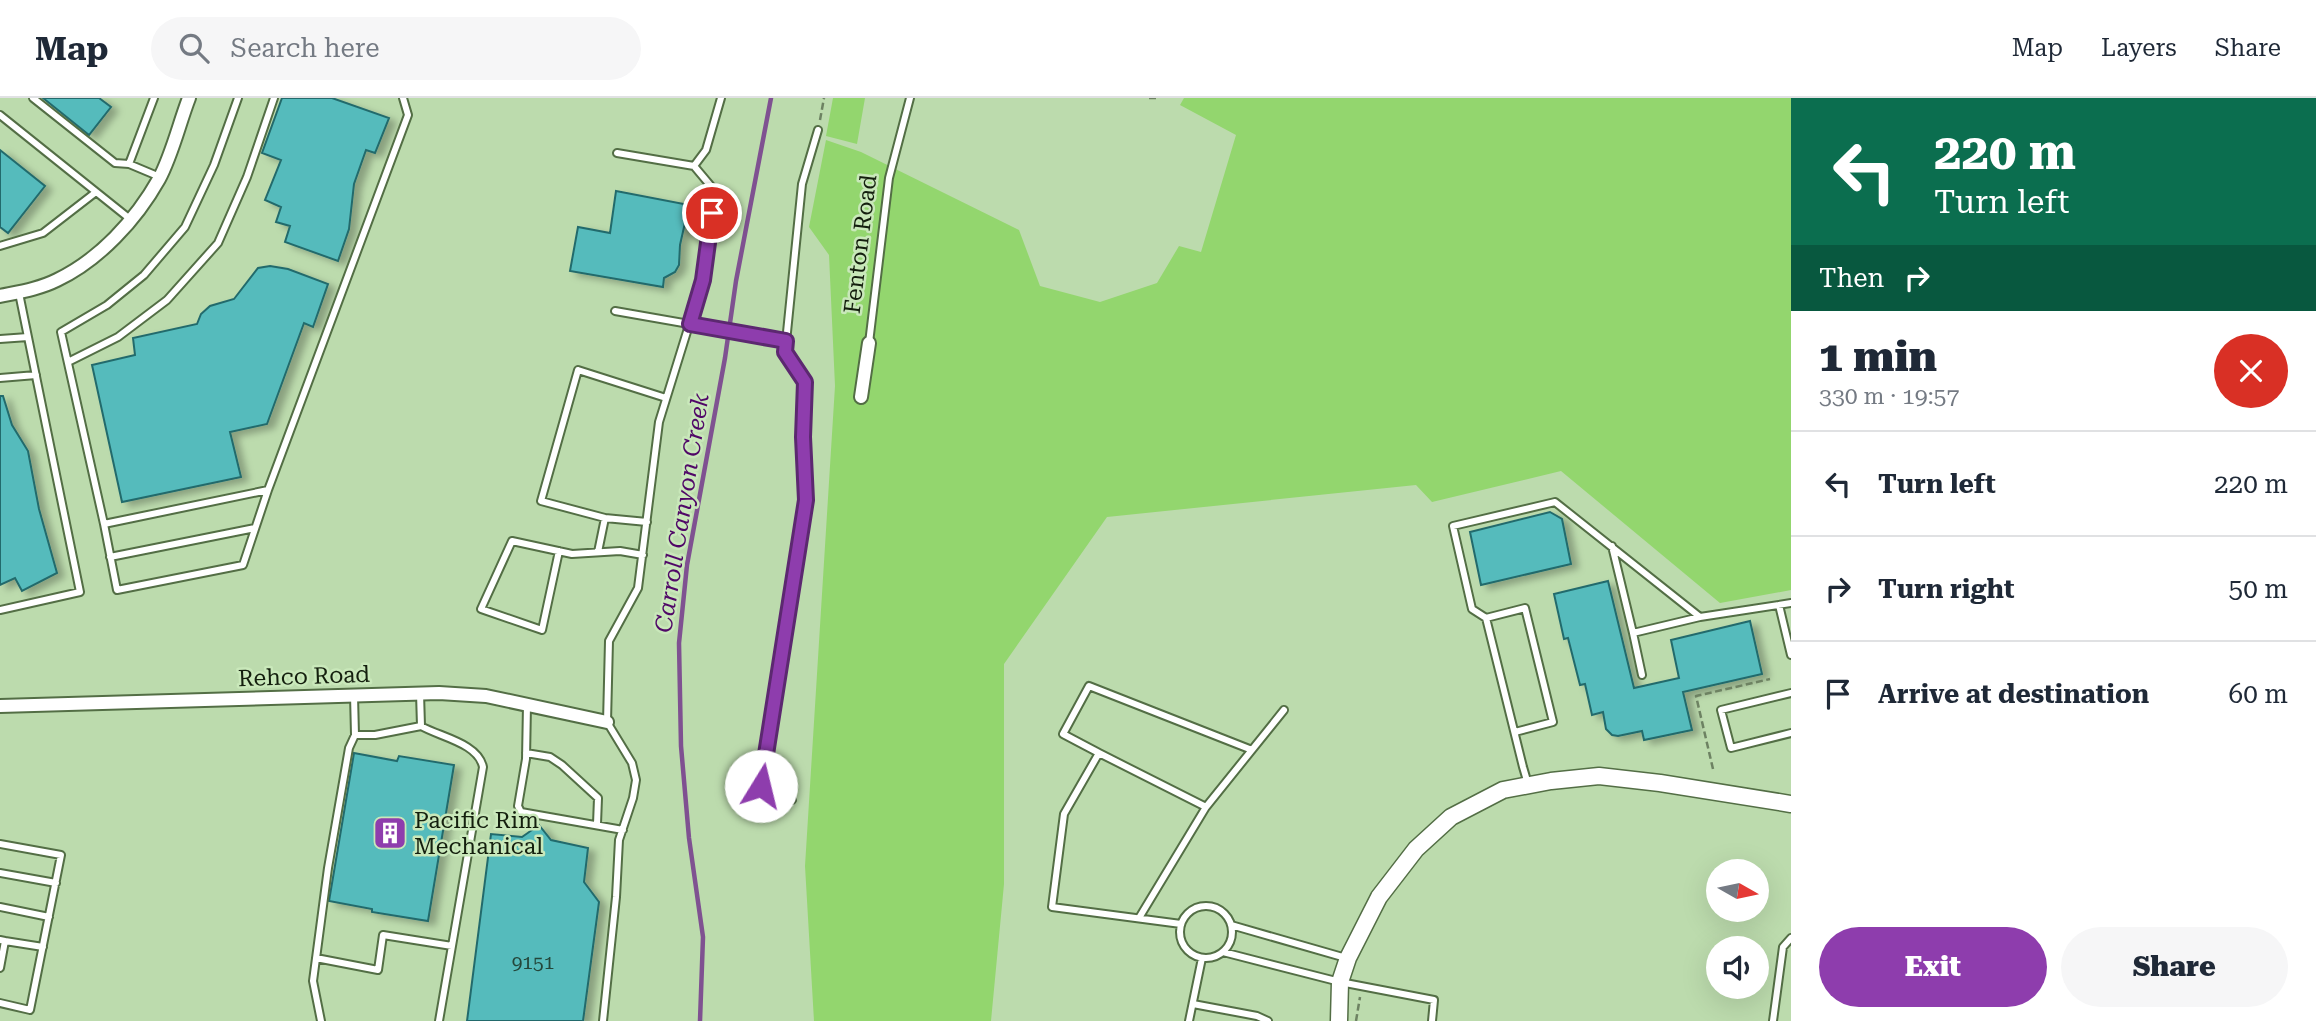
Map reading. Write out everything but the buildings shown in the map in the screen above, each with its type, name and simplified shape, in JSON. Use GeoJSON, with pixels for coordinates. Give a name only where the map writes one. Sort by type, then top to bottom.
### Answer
{"type":"FeatureCollection","features":[{"type":"Feature","properties":{"kind":"street"},"geometry":{"type":"LineString","coordinates":[[0,296],[58,280],[100,251],[132,220],[160,177],[188,98]]}},
{"type":"Feature","properties":{"kind":"street","name":"Fenton Road"},"geometry":{"type":"LineString","coordinates":[[861,397],[869,343]]}},
{"type":"Feature","properties":{"kind":"street","name":"Rehco Road"},"geometry":{"type":"LineString","coordinates":[[0,706],[420,693],[486,696],[607,722]]}},
{"type":"Feature","properties":{"kind":"street"},"geometry":{"type":"LineString","coordinates":[[1339,1021],[1340,982],[1348,958],[1379,897],[1416,849],[1451,817],[1503,790],[1599,776],[1791,804]]}},
{"type":"Feature","properties":{"kind":"lane"},"geometry":{"type":"LineString","coordinates":[[33,98],[115,163],[129,164],[160,177]]}},
{"type":"Feature","properties":{"kind":"lane"},"geometry":{"type":"LineString","coordinates":[[129,164],[154,98]]}},
{"type":"Feature","properties":{"kind":"lane"},"geometry":{"type":"LineString","coordinates":[[238,98],[214,165],[184,228],[144,275],[107,305],[61,332],[117,590],[243,565],[268,490],[408,115],[403,98]]}},
{"type":"Feature","properties":{"kind":"lane"},"geometry":{"type":"LineString","coordinates":[[68,362],[118,337],[167,300],[218,243],[247,177],[274,98]]}},
{"type":"Feature","properties":{"kind":"lane"},"geometry":{"type":"LineString","coordinates":[[694,166],[706,150],[722,98]]}},
{"type":"Feature","properties":{"kind":"lane","name":"Fenton Road"},"geometry":{"type":"LineString","coordinates":[[869,343],[888,178],[910,98]]}},
{"type":"Feature","properties":{"kind":"lane"},"geometry":{"type":"LineString","coordinates":[[0,115],[132,220]]}},
{"type":"Feature","properties":{"kind":"lane"},"geometry":{"type":"LineString","coordinates":[[792,800],[761,786],[806,500],[803,437],[805,382],[785,352],[802,184],[818,130]]}},
{"type":"Feature","properties":{"kind":"lane"},"geometry":{"type":"LineString","coordinates":[[603,1021],[620,840],[636,780],[632,763],[607,722],[609,640],[638,588],[659,422],[703,280],[715,191],[694,166],[617,153]]}},
{"type":"Feature","properties":{"kind":"lane"},"geometry":{"type":"LineString","coordinates":[[0,246],[43,233],[96,192]]}},
{"type":"Feature","properties":{"kind":"lane"},"geometry":{"type":"LineString","coordinates":[[0,610],[79,592],[19,292]]}},
{"type":"Feature","properties":{"kind":"lane"},"geometry":{"type":"LineString","coordinates":[[615,311],[786,341]]}},
{"type":"Feature","properties":{"kind":"lane"},"geometry":{"type":"LineString","coordinates":[[0,339],[28,337]]}},
{"type":"Feature","properties":{"kind":"lane"},"geometry":{"type":"LineString","coordinates":[[647,523],[605,518],[541,501],[578,370],[666,398]]}},
{"type":"Feature","properties":{"kind":"lane"},"geometry":{"type":"LineString","coordinates":[[0,378],[36,375]]}},
{"type":"Feature","properties":{"kind":"lane"},"geometry":{"type":"LineString","coordinates":[[104,524],[268,490]]}},
{"type":"Feature","properties":{"kind":"lane"},"geometry":{"type":"LineString","coordinates":[[1528,785],[1486,618],[1472,609],[1453,526],[1555,502],[1700,617]]}},
{"type":"Feature","properties":{"kind":"lane"},"geometry":{"type":"LineString","coordinates":[[598,552],[605,518]]}},
{"type":"Feature","properties":{"kind":"lane"},"geometry":{"type":"LineString","coordinates":[[110,557],[255,528]]}},
{"type":"Feature","properties":{"kind":"lane"},"geometry":{"type":"LineString","coordinates":[[559,551],[542,630],[481,609],[512,541],[559,551],[572,554],[620,551],[643,555]]}},
{"type":"Feature","properties":{"kind":"lane"},"geometry":{"type":"LineString","coordinates":[[1612,546],[1642,675]]}},
{"type":"Feature","properties":{"kind":"lane"},"geometry":{"type":"LineString","coordinates":[[1633,633],[1700,617],[1791,603]]}},
{"type":"Feature","properties":{"kind":"lane"},"geometry":{"type":"LineString","coordinates":[[1779,605],[1791,655]]}},
{"type":"Feature","properties":{"kind":"lane"},"geometry":{"type":"LineString","coordinates":[[1486,618],[1525,608],[1553,722],[1515,732]]}},
{"type":"Feature","properties":{"kind":"lane"},"geometry":{"type":"LineString","coordinates":[[1206,807],[1063,734],[1089,686],[1252,750]]}},
{"type":"Feature","properties":{"kind":"lane"},"geometry":{"type":"LineString","coordinates":[[420,693],[421,726]]}},
{"type":"Feature","properties":{"kind":"lane"},"geometry":{"type":"LineString","coordinates":[[1791,693],[1721,710],[1731,748],[1791,733]]}},
{"type":"Feature","properties":{"kind":"lane"},"geometry":{"type":"LineString","coordinates":[[321,1021],[313,981],[328,868],[349,748],[355,735],[354,695]]}},
{"type":"Feature","properties":{"kind":"lane"},"geometry":{"type":"LineString","coordinates":[[527,705],[526,753],[518,806],[521,811],[623,830]]}},
{"type":"Feature","properties":{"kind":"lane"},"geometry":{"type":"LineString","coordinates":[[1139,918],[1206,807],[1284,710]]}},
{"type":"Feature","properties":{"kind":"lane"},"geometry":{"type":"LineString","coordinates":[[355,735],[375,735],[421,726],[474,751],[481,758],[483,767],[439,1021]]}},
{"type":"Feature","properties":{"kind":"lane"},"geometry":{"type":"LineString","coordinates":[[526,753],[550,757],[592,790],[598,798],[597,824]]}},
{"type":"Feature","properties":{"kind":"lane"},"geometry":{"type":"LineString","coordinates":[[1098,753],[1064,814],[1052,907],[1181,924]]}},
{"type":"Feature","properties":{"kind":"lane"},"geometry":{"type":"LineString","coordinates":[[0,844],[61,856],[30,1010],[0,1003]]}},
{"type":"Feature","properties":{"kind":"lane"},"geometry":{"type":"LineString","coordinates":[[0,873],[56,883]]}},
{"type":"Feature","properties":{"kind":"lane"},"geometry":{"type":"LineString","coordinates":[[1203,906],[1224,912],[1231,925],[1231,940],[1223,952],[1209,958],[1189,951],[1181,939],[1181,924],[1190,912],[1203,906]]}},
{"type":"Feature","properties":{"kind":"lane"},"geometry":{"type":"LineString","coordinates":[[0,907],[49,917]]}},
{"type":"Feature","properties":{"kind":"lane"},"geometry":{"type":"LineString","coordinates":[[1231,925],[1348,958]]}},
{"type":"Feature","properties":{"kind":"lane"},"geometry":{"type":"LineString","coordinates":[[316,958],[378,970],[383,935],[452,946]]}},
{"type":"Feature","properties":{"kind":"lane"},"geometry":{"type":"LineString","coordinates":[[1773,1021],[1783,947],[1791,938]]}},
{"type":"Feature","properties":{"kind":"lane"},"geometry":{"type":"LineString","coordinates":[[0,968],[3,940],[43,947]]}},
{"type":"Feature","properties":{"kind":"lane"},"geometry":{"type":"LineString","coordinates":[[1223,952],[1340,982],[1434,1000],[1432,1021]]}},
{"type":"Feature","properties":{"kind":"lane"},"geometry":{"type":"LineString","coordinates":[[1189,1021],[1202,957]]}},
{"type":"Feature","properties":{"kind":"lane"},"geometry":{"type":"LineString","coordinates":[[1193,1004],[1257,1016],[1268,1021]]}},
{"type":"Feature","properties":{"kind":"lane"},"geometry":{"type":"LineString","coordinates":[[1232,1011],[1233,1021]]}},
{"type":"Feature","properties":{"kind":"path"},"geometry":{"type":"LineString","coordinates":[[818,130],[824,98]]}},
{"type":"Feature","properties":{"kind":"path"},"geometry":{"type":"LineString","coordinates":[[1149,98],[1156,98]]}},
{"type":"Feature","properties":{"kind":"path"},"geometry":{"type":"LineString","coordinates":[[1356,1021],[1361,986]]}},
{"type":"Feature","properties":{"kind":"green space"},"geometry":{"type":"Polygon","coordinates":[[[833,98],[865,98],[857,144],[826,136],[833,98]]]}},
{"type":"Feature","properties":{"kind":"green space"},"geometry":{"type":"Polygon","coordinates":[[[1184,98],[1791,98],[1791,590],[1720,603],[1561,471],[1432,502],[1416,485],[1107,517],[1004,664],[1004,884],[991,1021],[814,1021],[805,866],[835,386],[829,255],[809,227],[826,140],[861,152],[1019,230],[1040,286],[1100,302],[1157,283],[1179,246],[1201,252],[1236,135],[1180,105],[1184,98]]]}},
{"type":"Feature","properties":{"kind":"waterway","name":"Carroll Canyon Creek"},"geometry":{"type":"LineString","coordinates":[[700,1021],[703,937],[689,838],[681,746],[679,643],[687,565],[771,98]]}},
{"type":"Feature","properties":{"kind":"place","name":"Pacific Rim Mechanical"},"geometry":{"type":"Point","coordinates":[390,833]}},
{"type":"Feature","properties":{"kind":"route"},"geometry":{"type":"LineString","coordinates":[[712,213],[703,280],[690,324],[786,341],[785,352],[805,382],[803,437],[806,500],[761,786]]}}]}
